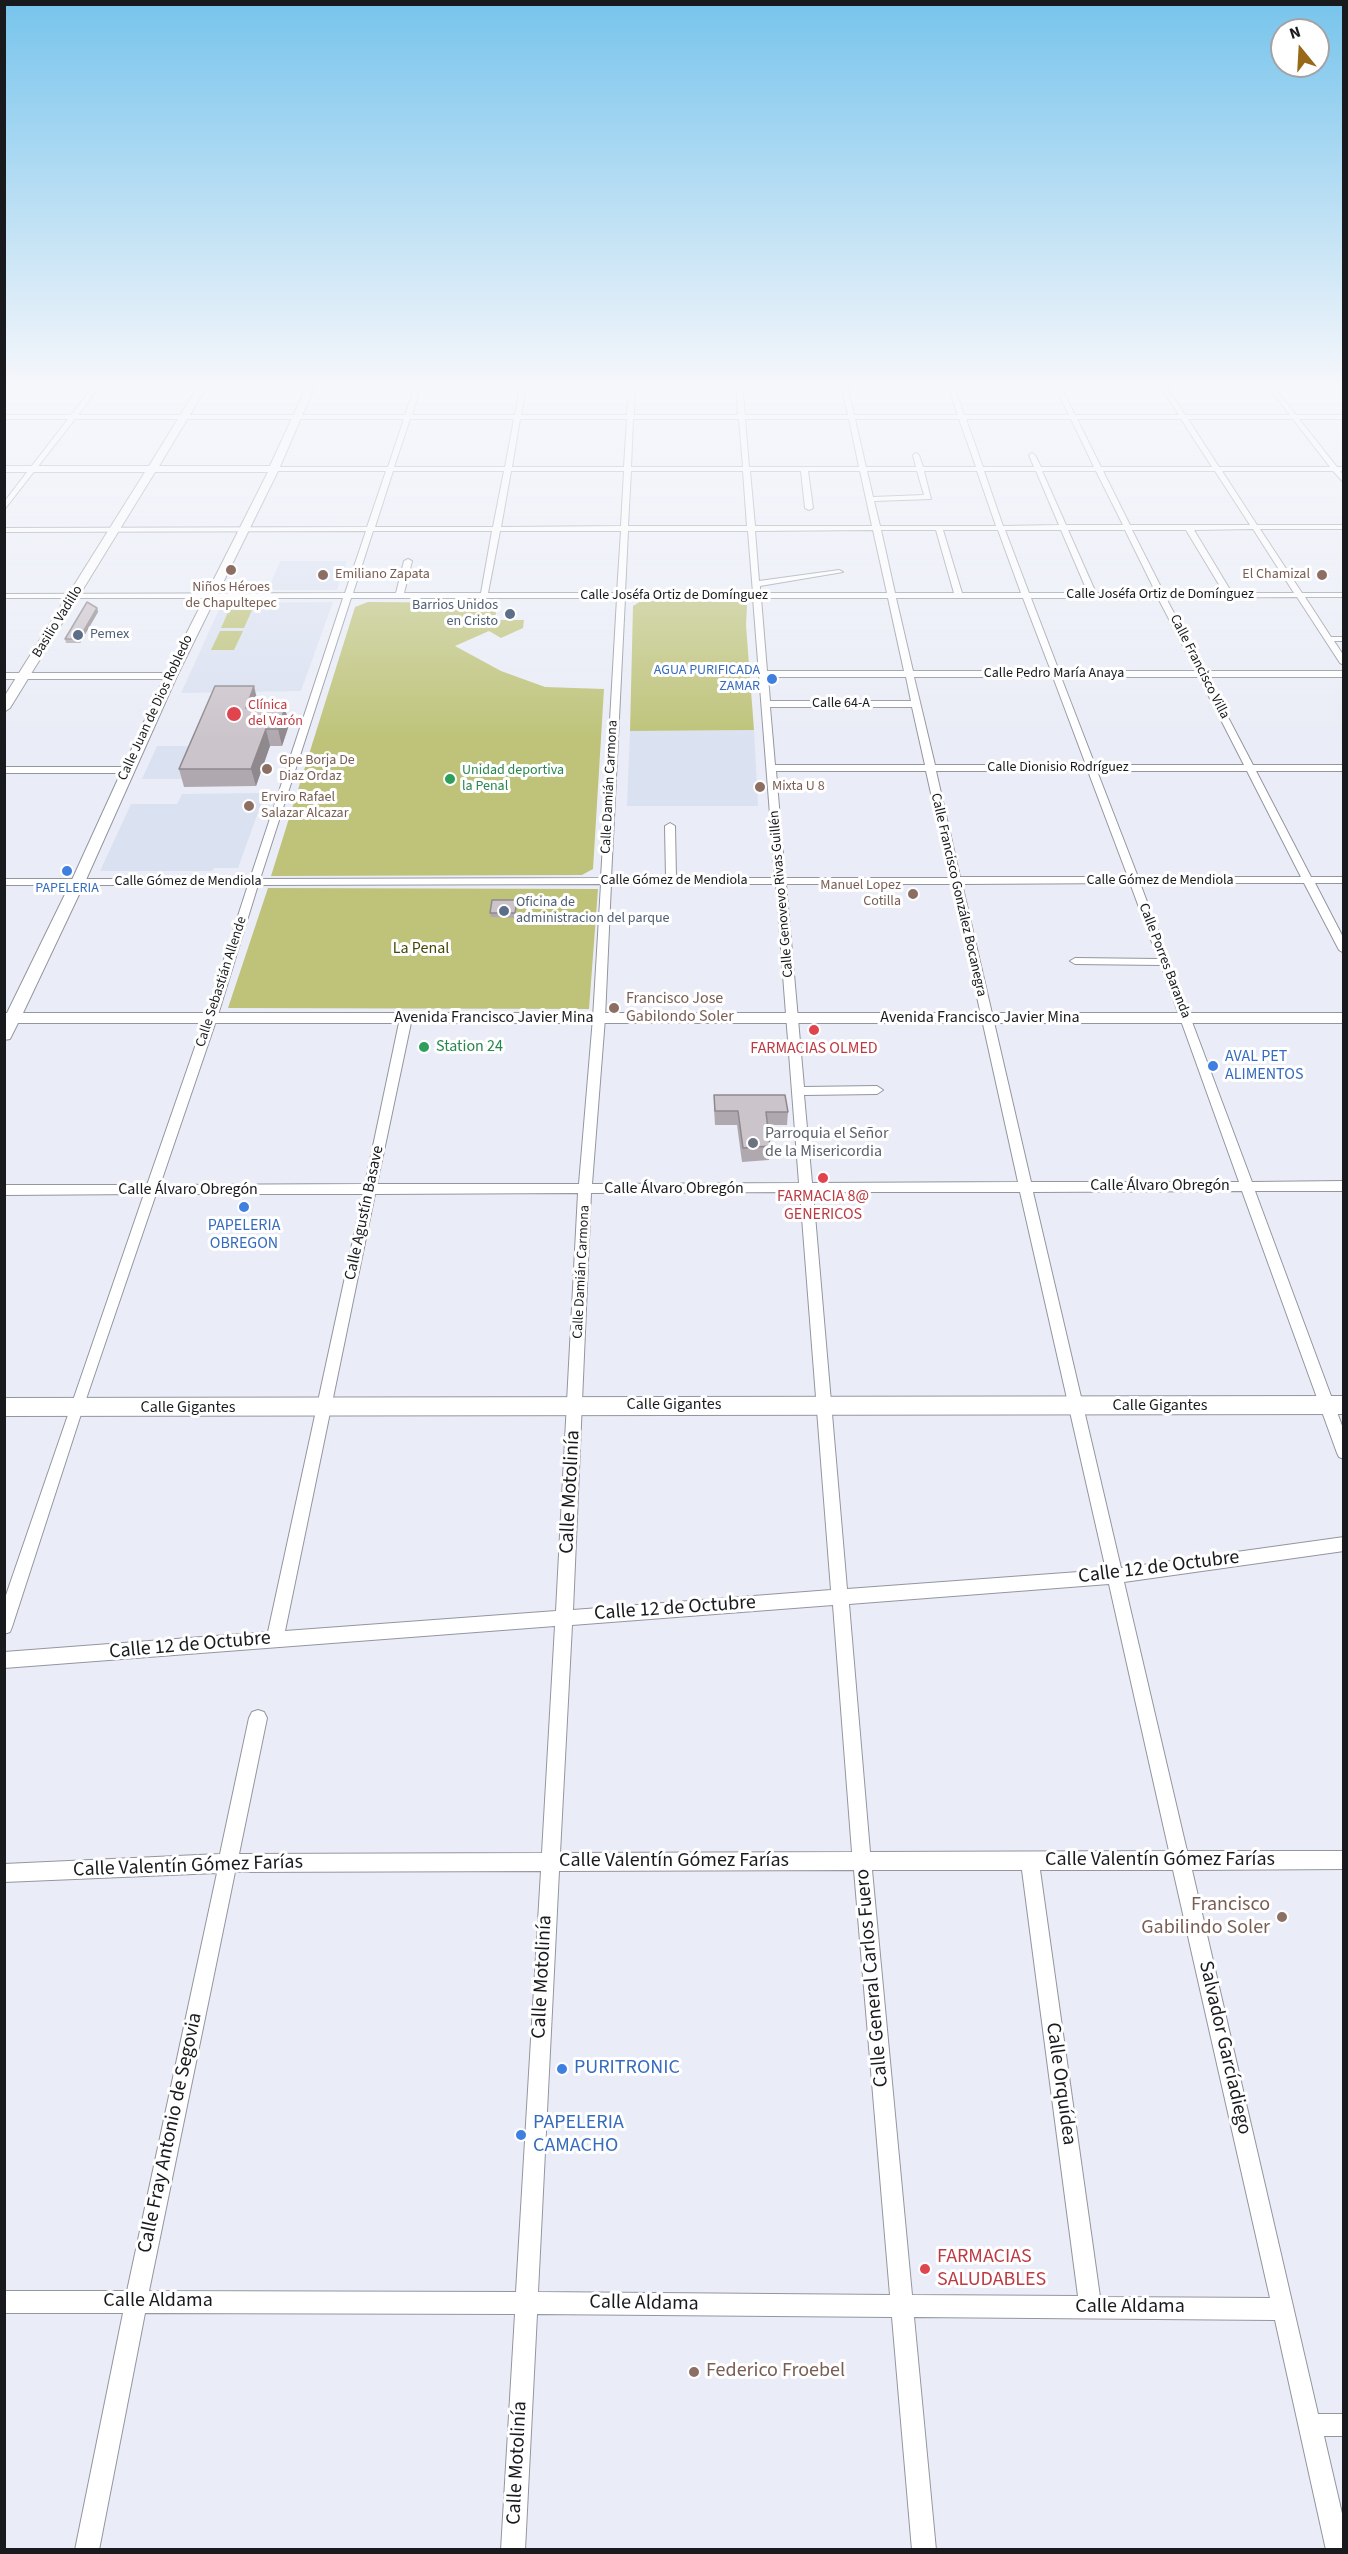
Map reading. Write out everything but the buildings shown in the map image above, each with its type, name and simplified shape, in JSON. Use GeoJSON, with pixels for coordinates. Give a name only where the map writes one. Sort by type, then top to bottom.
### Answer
{"type":"FeatureCollection","features":[{"type":"Feature","properties":{"kind":"street","name":"Basilio Vadillo"},"geometry":{"type":"LineString","coordinates":[[4,708],[132,502]]}},
{"type":"Feature","properties":{"kind":"street","name":"Calle Juan de Dios Robledo"},"geometry":{"type":"LineString","coordinates":[[4,1035],[9,1018],[78,882],[126,770],[256,502]]}},
{"type":"Feature","properties":{"kind":"street","name":"Calle Sebastián Allende"},"geometry":{"type":"LineString","coordinates":[[4,1627],[76,1408],[211,1018],[378,502]]}},
{"type":"Feature","properties":{"kind":"street"},"geometry":{"type":"LineString","coordinates":[[484,596],[503,502]]}},
{"type":"Feature","properties":{"kind":"street","name":"Calle Damián Carmona"},"geometry":{"type":"LineString","coordinates":[[576,1406],[585,1189],[599,1018],[624,502]]}},
{"type":"Feature","properties":{"kind":"street","name":"Calle Genovevo Rivas Guillén"},"geometry":{"type":"LineString","coordinates":[[747,502],[767,704],[825,1405]]}},
{"type":"Feature","properties":{"kind":"street"},"geometry":{"type":"LineString","coordinates":[[809,502],[810,508]]}},
{"type":"Feature","properties":{"kind":"street","name":"Calle Francisco González Bocanegra"},"geometry":{"type":"LineString","coordinates":[[871,502],[1075,1407]]}},
{"type":"Feature","properties":{"kind":"street","name":"Calle Porres Baranda"},"geometry":{"type":"LineString","coordinates":[[992,502],[1247,1186],[1335,1405],[1344,1453]]}},
{"type":"Feature","properties":{"kind":"street"},"geometry":{"type":"LineString","coordinates":[[1052,502],[1093,596]]}},
{"type":"Feature","properties":{"kind":"street","name":"Calle Francisco Villa"},"geometry":{"type":"LineString","coordinates":[[1115,502],[1344,950]]}},
{"type":"Feature","properties":{"kind":"street"},"geometry":{"type":"LineString","coordinates":[[1238,502],[1344,663]]}},
{"type":"Feature","properties":{"kind":"street"},"geometry":{"type":"LineString","coordinates":[[4,530],[1344,527]]}},
{"type":"Feature","properties":{"kind":"street"},"geometry":{"type":"LineString","coordinates":[[1189,528],[1229,595]]}},
{"type":"Feature","properties":{"kind":"street"},"geometry":{"type":"LineString","coordinates":[[939,529],[958,596]]}},
{"type":"Feature","properties":{"kind":"street"},"geometry":{"type":"LineString","coordinates":[[399,596],[408,561]]}},
{"type":"Feature","properties":{"kind":"street"},"geometry":{"type":"LineString","coordinates":[[755,584],[839,572]]}},
{"type":"Feature","properties":{"kind":"street","name":"Calle Joséfa Ortiz de Domínguez"},"geometry":{"type":"LineString","coordinates":[[4,596],[1344,595]]}},
{"type":"Feature","properties":{"kind":"street"},"geometry":{"type":"LineString","coordinates":[[1328,639],[1344,639]]}},
{"type":"Feature","properties":{"kind":"street","name":"Calle Pedro María Anaya"},"geometry":{"type":"LineString","coordinates":[[764,674],[1344,674]]}},
{"type":"Feature","properties":{"kind":"street"},"geometry":{"type":"LineString","coordinates":[[4,676],[171,676]]}},
{"type":"Feature","properties":{"kind":"street","name":"Calle 64-A"},"geometry":{"type":"LineString","coordinates":[[767,704],[915,704]]}},
{"type":"Feature","properties":{"kind":"street","name":"Calle Dionisio Rodríguez"},"geometry":{"type":"LineString","coordinates":[[772,768],[1344,768]]}},
{"type":"Feature","properties":{"kind":"street"},"geometry":{"type":"LineString","coordinates":[[4,770],[126,770]]}},
{"type":"Feature","properties":{"kind":"street"},"geometry":{"type":"LineString","coordinates":[[670,826],[671,881]]}},
{"type":"Feature","properties":{"kind":"street","name":"Calle Gómez de Mendiola"},"geometry":{"type":"LineString","coordinates":[[4,882],[1344,880]]}},
{"type":"Feature","properties":{"kind":"street"},"geometry":{"type":"LineString","coordinates":[[1075,961],[1164,962]]}},
{"type":"Feature","properties":{"kind":"street","name":"Avenida Francisco Javier Mina"},"geometry":{"type":"LineString","coordinates":[[9,1018],[1344,1018]]}},
{"type":"Feature","properties":{"kind":"street","name":"Calle Agustín Basave"},"geometry":{"type":"LineString","coordinates":[[322,1407],[371,1189],[406,1018]]}},
{"type":"Feature","properties":{"kind":"street"},"geometry":{"type":"LineString","coordinates":[[799,1091],[877,1090]]}},
{"type":"Feature","properties":{"kind":"street","name":"Calle Álvaro Obregón"},"geometry":{"type":"LineString","coordinates":[[4,1190],[1344,1186]]}},
{"type":"Feature","properties":{"kind":"street","name":"Calle General Carlos Fuero"},"geometry":{"type":"LineString","coordinates":[[825,1405],[862,1862],[904,2307],[924,2550]]}},
{"type":"Feature","properties":{"kind":"street","name":"Calle Gigantes"},"geometry":{"type":"LineString","coordinates":[[4,1407],[1335,1405]]}},
{"type":"Feature","properties":{"kind":"street","name":"Calle Motolinía"},"geometry":{"type":"LineString","coordinates":[[513,2550],[549,1862],[576,1406]]}},
{"type":"Feature","properties":{"kind":"street"},"geometry":{"type":"LineString","coordinates":[[275,1639],[322,1407]]}},
{"type":"Feature","properties":{"kind":"street","name":"Salvador Garcíadiego"},"geometry":{"type":"LineString","coordinates":[[1075,1407],[1116,1576],[1338,2550]]}},
{"type":"Feature","properties":{"kind":"street","name":"Calle 12 de Octubre"},"geometry":{"type":"LineString","coordinates":[[4,1660],[1116,1576],[1344,1544]]}},
{"type":"Feature","properties":{"kind":"street","name":"Calle Fray Antonio de Segovia"},"geometry":{"type":"LineString","coordinates":[[87,2550],[136,2302],[258,1718]]}},
{"type":"Feature","properties":{"kind":"street","name":"Calle Valentín Gómez Farías"},"geometry":{"type":"LineString","coordinates":[[4,1873],[227,1863],[1344,1860]]}},
{"type":"Feature","properties":{"kind":"street","name":"Calle Orquídea"},"geometry":{"type":"LineString","coordinates":[[1030,1861],[1091,2308]]}},
{"type":"Feature","properties":{"kind":"street","name":"Calle Aldama"},"geometry":{"type":"LineString","coordinates":[[4,2302],[1283,2308]]}},
{"type":"Feature","properties":{"kind":"street"},"geometry":{"type":"LineString","coordinates":[[1310,2425],[1344,2425]]}},
{"type":"Feature","properties":{"kind":"shaded area"},"geometry":{"type":"Polygon","coordinates":[[[280,561],[347,561],[337,590],[268,590],[280,561]]]}},
{"type":"Feature","properties":{"kind":"shaded area"},"geometry":{"type":"Polygon","coordinates":[[[333,602],[301,691],[181,693],[222,603],[333,602]]]}},
{"type":"Feature","properties":{"kind":"shaded area"},"geometry":{"type":"Polygon","coordinates":[[[754,730],[758,806],[627,806],[630,731],[754,730]]]}},
{"type":"Feature","properties":{"kind":"shaded area"},"geometry":{"type":"Polygon","coordinates":[[[157,746],[201,746],[188,779],[142,779],[157,746]]]}},
{"type":"Feature","properties":{"kind":"shaded area"},"geometry":{"type":"Polygon","coordinates":[[[265,793],[238,868],[214,868],[212,871],[100,871],[131,804],[177,804],[182,794],[265,793]]]}},
{"type":"Feature","properties":{"kind":"green space"},"geometry":{"type":"Polygon","coordinates":[[[641,601],[738,602],[747,605],[746,625],[754,730],[630,731],[633,606],[641,601]]]}},
{"type":"Feature","properties":{"kind":"green space","name":"Unidad deportiva la Penal"},"geometry":{"type":"Polygon","coordinates":[[[368,602],[497,603],[495,620],[524,620],[523,628],[501,638],[489,631],[455,646],[501,671],[545,687],[604,689],[593,869],[582,875],[271,876],[355,607],[368,602]]]}},
{"type":"Feature","properties":{"kind":"green space"},"geometry":{"type":"Polygon","coordinates":[[[229,610],[252,610],[244,628],[221,628],[229,610]]]}},
{"type":"Feature","properties":{"kind":"green space"},"geometry":{"type":"Polygon","coordinates":[[[220,631],[243,631],[234,650],[211,650],[220,631]]]}},
{"type":"Feature","properties":{"kind":"green space","name":"La Penal"},"geometry":{"type":"Polygon","coordinates":[[[268,888],[598,889],[589,1009],[228,1008],[268,888]]]}},
{"type":"Feature","properties":{"kind":"place","name":"Niños Héroes de Chapultepec"},"geometry":{"type":"Point","coordinates":[231,570]}},
{"type":"Feature","properties":{"kind":"place","name":"Emiliano Zapata"},"geometry":{"type":"Point","coordinates":[323,575]}},
{"type":"Feature","properties":{"kind":"place","name":"El Chamizal"},"geometry":{"type":"Point","coordinates":[1322,575]}},
{"type":"Feature","properties":{"kind":"place","name":"Barrios Unidos en Cristo"},"geometry":{"type":"Point","coordinates":[510,614]}},
{"type":"Feature","properties":{"kind":"place","name":"Pemex"},"geometry":{"type":"Point","coordinates":[78,635]}},
{"type":"Feature","properties":{"kind":"place","name":"AGUA PURIFICADA ZAMAR"},"geometry":{"type":"Point","coordinates":[772,679]}},
{"type":"Feature","properties":{"kind":"place","name":"Clínica del Varón"},"geometry":{"type":"Point","coordinates":[234,714]}},
{"type":"Feature","properties":{"kind":"place","name":"Gpe Borja De Diaz Ordaz"},"geometry":{"type":"Point","coordinates":[267,769]}},
{"type":"Feature","properties":{"kind":"place","name":"Unidad deportiva la Penal"},"geometry":{"type":"Point","coordinates":[450,779]}},
{"type":"Feature","properties":{"kind":"place","name":"Mixta U 8"},"geometry":{"type":"Point","coordinates":[760,787]}},
{"type":"Feature","properties":{"kind":"place","name":"Erviro Rafael Salazar Alcazar"},"geometry":{"type":"Point","coordinates":[249,806]}},
{"type":"Feature","properties":{"kind":"place","name":"PAPELERIA"},"geometry":{"type":"Point","coordinates":[67,871]}},
{"type":"Feature","properties":{"kind":"place","name":"Manuel Lopez Cotilla"},"geometry":{"type":"Point","coordinates":[913,894]}},
{"type":"Feature","properties":{"kind":"place","name":"Oficina de administracion del parque"},"geometry":{"type":"Point","coordinates":[504,911]}},
{"type":"Feature","properties":{"kind":"place","name":"Francisco Jose Gabilondo Soler"},"geometry":{"type":"Point","coordinates":[614,1008]}},
{"type":"Feature","properties":{"kind":"place","name":"FARMACIAS OLMED"},"geometry":{"type":"Point","coordinates":[814,1030]}},
{"type":"Feature","properties":{"kind":"place","name":"Station 24"},"geometry":{"type":"Point","coordinates":[424,1047]}},
{"type":"Feature","properties":{"kind":"place","name":"AVAL PET ALIMENTOS"},"geometry":{"type":"Point","coordinates":[1213,1066]}},
{"type":"Feature","properties":{"kind":"place","name":"Parroquia el Señor de la Misericordia"},"geometry":{"type":"Point","coordinates":[753,1143]}},
{"type":"Feature","properties":{"kind":"place","name":"FARMACIA 8@ GENERICOS"},"geometry":{"type":"Point","coordinates":[823,1178]}},
{"type":"Feature","properties":{"kind":"place","name":"PAPELERIA OBREGON"},"geometry":{"type":"Point","coordinates":[244,1207]}},
{"type":"Feature","properties":{"kind":"place","name":"Francisco Gabilindo Soler"},"geometry":{"type":"Point","coordinates":[1282,1917]}},
{"type":"Feature","properties":{"kind":"place","name":"PURITRONIC"},"geometry":{"type":"Point","coordinates":[562,2069]}},
{"type":"Feature","properties":{"kind":"place","name":"PAPELERIA CAMACHO"},"geometry":{"type":"Point","coordinates":[521,2135]}},
{"type":"Feature","properties":{"kind":"place","name":"FARMACIAS SALUDABLES"},"geometry":{"type":"Point","coordinates":[925,2269]}},
{"type":"Feature","properties":{"kind":"place","name":"Federico Froebel"},"geometry":{"type":"Point","coordinates":[694,2372]}}]}
